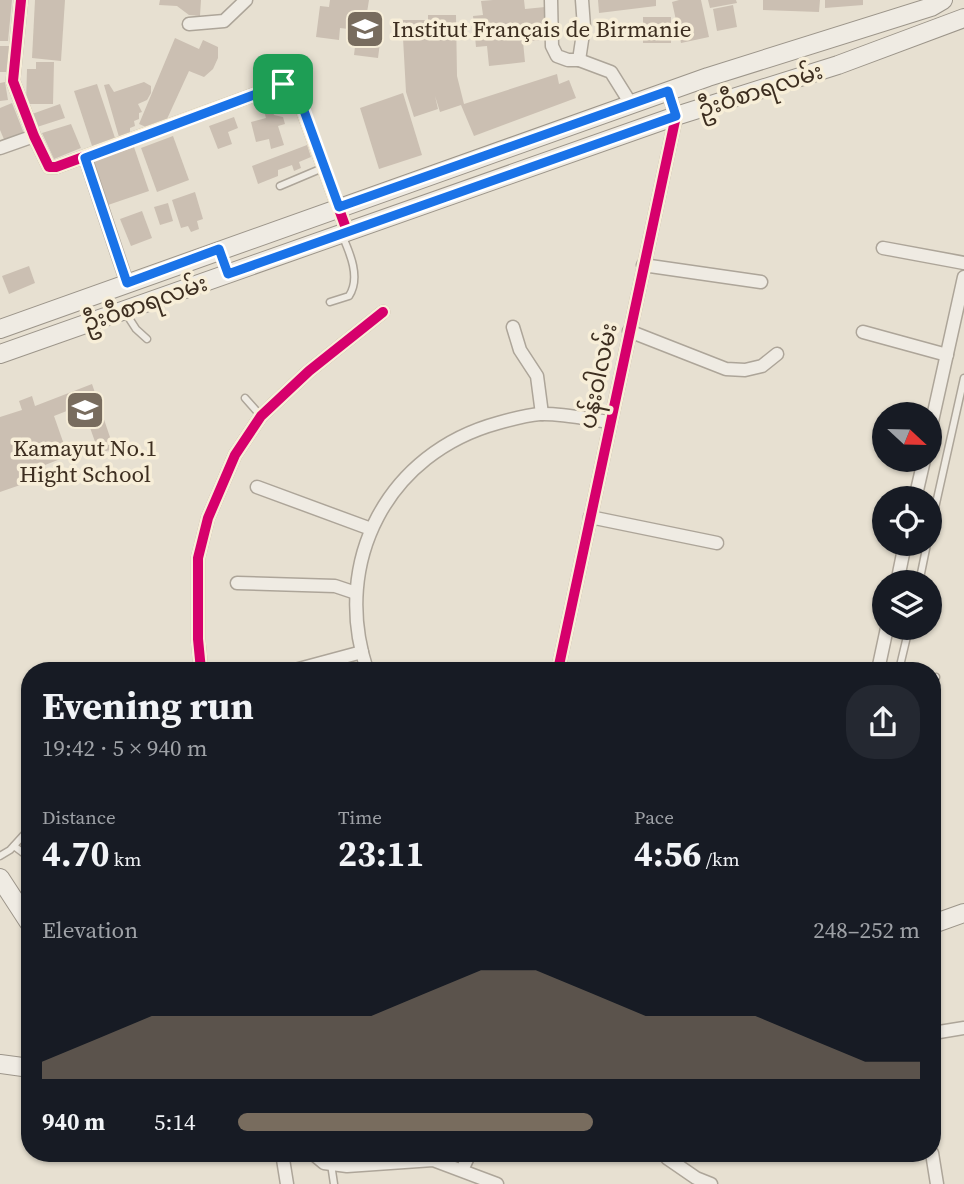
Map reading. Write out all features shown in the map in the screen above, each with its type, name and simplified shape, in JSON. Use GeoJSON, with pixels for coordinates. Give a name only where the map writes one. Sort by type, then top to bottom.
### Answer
{"type":"FeatureCollection","features":[{"type":"Feature","properties":{"kind":"main road","name":"ဦးဝီစာရလမ်း"},"geometry":{"type":"LineString","coordinates":[[0,329],[448,167],[668,91],[930,7],[943,0]]}},
{"type":"Feature","properties":{"kind":"main road","name":"ဦးဝီစာရလမ်း"},"geometry":{"type":"LineString","coordinates":[[3,353],[676,116],[838,65],[964,18]]}},
{"type":"Feature","properties":{"kind":"main road"},"geometry":{"type":"LineString","coordinates":[[784,53],[791,80]]}},
{"type":"Feature","properties":{"kind":"main road"},"geometry":{"type":"LineString","coordinates":[[554,131],[563,156]]}},
{"type":"Feature","properties":{"kind":"main road"},"geometry":{"type":"LineString","coordinates":[[448,167],[456,194]]}},
{"type":"Feature","properties":{"kind":"main road"},"geometry":{"type":"LineString","coordinates":[[219,249],[228,274]]}},
{"type":"Feature","properties":{"kind":"main road"},"geometry":{"type":"LineString","coordinates":[[120,285],[122,311]]}},
{"type":"Feature","properties":{"kind":"main road"},"geometry":{"type":"LineString","coordinates":[[3,888],[21,912]]}},
{"type":"Feature","properties":{"kind":"main road"},"geometry":{"type":"LineString","coordinates":[[941,921],[964,913]]}},
{"type":"Feature","properties":{"kind":"main road"},"geometry":{"type":"LineString","coordinates":[[0,1064],[21,1067]]}},
{"type":"Feature","properties":{"kind":"street"},"geometry":{"type":"LineString","coordinates":[[22,0],[13,81],[46,164],[52,168],[85,158],[290,83],[295,86],[325,167],[339,207],[344,232]]}},
{"type":"Feature","properties":{"kind":"street"},"geometry":{"type":"LineString","coordinates":[[189,24],[224,21],[246,0]]}},
{"type":"Feature","properties":{"kind":"street"},"geometry":{"type":"LineString","coordinates":[[551,0],[552,46],[557,56],[579,60],[611,72],[631,104]]}},
{"type":"Feature","properties":{"kind":"street"},"geometry":{"type":"LineString","coordinates":[[579,60],[584,27],[582,0]]}},
{"type":"Feature","properties":{"kind":"street"},"geometry":{"type":"LineString","coordinates":[[668,91],[676,116]]}},
{"type":"Feature","properties":{"kind":"street","name":"ပန်းဝါလမ်း"},"geometry":{"type":"LineString","coordinates":[[560,662],[676,116]]}},
{"type":"Feature","properties":{"kind":"street"},"geometry":{"type":"LineString","coordinates":[[0,148],[34,136]]}},
{"type":"Feature","properties":{"kind":"street"},"geometry":{"type":"LineString","coordinates":[[85,158],[120,285]]}},
{"type":"Feature","properties":{"kind":"street"},"geometry":{"type":"LineString","coordinates":[[883,248],[964,263]]}},
{"type":"Feature","properties":{"kind":"street"},"geometry":{"type":"LineString","coordinates":[[643,265],[761,282]]}},
{"type":"Feature","properties":{"kind":"street"},"geometry":{"type":"LineString","coordinates":[[936,402],[964,277]]}},
{"type":"Feature","properties":{"kind":"street"},"geometry":{"type":"LineString","coordinates":[[200,662],[198,558],[208,518],[235,454],[261,416],[309,371],[383,312]]}},
{"type":"Feature","properties":{"kind":"street"},"geometry":{"type":"LineString","coordinates":[[513,327],[520,350],[537,376],[542,414]]}},
{"type":"Feature","properties":{"kind":"street"},"geometry":{"type":"LineString","coordinates":[[629,331],[726,369],[746,370],[762,366],[777,354]]}},
{"type":"Feature","properties":{"kind":"street"},"geometry":{"type":"LineString","coordinates":[[863,332],[947,355]]}},
{"type":"Feature","properties":{"kind":"street"},"geometry":{"type":"LineString","coordinates":[[0,334],[3,353]]}},
{"type":"Feature","properties":{"kind":"street"},"geometry":{"type":"LineString","coordinates":[[365,662],[359,635],[356,593],[360,563],[371,529],[385,503],[408,473],[439,449],[472,430],[521,416],[542,414],[609,422]]}},
{"type":"Feature","properties":{"kind":"street"},"geometry":{"type":"LineString","coordinates":[[257,487],[371,529]]}},
{"type":"Feature","properties":{"kind":"street"},"geometry":{"type":"LineString","coordinates":[[590,517],[717,543]]}},
{"type":"Feature","properties":{"kind":"street"},"geometry":{"type":"LineString","coordinates":[[237,583],[335,586],[356,593]]}},
{"type":"Feature","properties":{"kind":"street"},"geometry":{"type":"LineString","coordinates":[[880,662],[884,640]]}},
{"type":"Feature","properties":{"kind":"street"},"geometry":{"type":"LineString","coordinates":[[325,662],[362,652]]}},
{"type":"Feature","properties":{"kind":"street"},"geometry":{"type":"LineString","coordinates":[[941,1032],[964,1028]]}},
{"type":"Feature","properties":{"kind":"street"},"geometry":{"type":"LineString","coordinates":[[283,1162],[287,1184]]}},
{"type":"Feature","properties":{"kind":"street"},"geometry":{"type":"LineString","coordinates":[[323,1162],[347,1166],[404,1162]]}},
{"type":"Feature","properties":{"kind":"street"},"geometry":{"type":"LineString","coordinates":[[439,1162],[497,1184]]}},
{"type":"Feature","properties":{"kind":"street"},"geometry":{"type":"LineString","coordinates":[[462,1170],[466,1162]]}},
{"type":"Feature","properties":{"kind":"street"},"geometry":{"type":"LineString","coordinates":[[673,1162],[696,1178],[711,1184]]}},
{"type":"Feature","properties":{"kind":"street"},"geometry":{"type":"LineString","coordinates":[[933,1162],[937,1184]]}},
{"type":"Feature","properties":{"kind":"lane"},"geometry":{"type":"LineString","coordinates":[[280,186],[325,167]]}},
{"type":"Feature","properties":{"kind":"lane"},"geometry":{"type":"LineString","coordinates":[[330,302],[349,296],[354,289],[353,265],[344,232]]}},
{"type":"Feature","properties":{"kind":"lane"},"geometry":{"type":"LineString","coordinates":[[122,311],[147,339]]}},
{"type":"Feature","properties":{"kind":"lane"},"geometry":{"type":"LineString","coordinates":[[940,486],[964,378]]}},
{"type":"Feature","properties":{"kind":"lane"},"geometry":{"type":"LineString","coordinates":[[245,398],[261,416]]}},
{"type":"Feature","properties":{"kind":"lane"},"geometry":{"type":"LineString","coordinates":[[901,662],[905,640]]}},
{"type":"Feature","properties":{"kind":"lane"},"geometry":{"type":"LineString","coordinates":[[0,856],[21,838]]}},
{"type":"Feature","properties":{"kind":"lane"},"geometry":{"type":"LineString","coordinates":[[14,846],[21,851]]}},
{"type":"Feature","properties":{"kind":"lane"},"geometry":{"type":"LineString","coordinates":[[347,1166],[349,1162]]}},
{"type":"Feature","properties":{"kind":"lane"},"geometry":{"type":"LineString","coordinates":[[331,1164],[334,1184]]}},
{"type":"Feature","properties":{"kind":"building"},"geometry":{"type":"Polygon","coordinates":[[[0,0],[12,0],[8,41],[0,41],[0,0]]]}},
{"type":"Feature","properties":{"kind":"building"},"geometry":{"type":"Polygon","coordinates":[[[35,0],[65,0],[61,61],[32,58],[35,0]]]}},
{"type":"Feature","properties":{"kind":"building"},"geometry":{"type":"Polygon","coordinates":[[[160,0],[201,0],[200,16],[189,15],[177,6],[159,5],[160,0]]]}},
{"type":"Feature","properties":{"kind":"building","name":"Institut Français de Birmanie"},"geometry":{"type":"Polygon","coordinates":[[[330,0],[369,0],[365,25],[382,27],[378,58],[354,55],[357,30],[340,28],[339,40],[316,37],[320,6],[329,7],[330,0]]]}},
{"type":"Feature","properties":{"kind":"building"},"geometry":{"type":"Polygon","coordinates":[[[524,0],[525,9],[545,7],[548,39],[523,42],[525,62],[489,66],[487,46],[476,47],[473,16],[483,15],[481,1],[524,0]]]}},
{"type":"Feature","properties":{"kind":"building"},"geometry":{"type":"Polygon","coordinates":[[[598,0],[656,0],[656,6],[599,13],[598,0]]]}},
{"type":"Feature","properties":{"kind":"building"},"geometry":{"type":"Polygon","coordinates":[[[701,0],[709,37],[681,43],[672,2],[701,0]]]}},
{"type":"Feature","properties":{"kind":"building"},"geometry":{"type":"Polygon","coordinates":[[[708,0],[736,0],[737,3],[710,8],[708,0]]]}},
{"type":"Feature","properties":{"kind":"building"},"geometry":{"type":"Polygon","coordinates":[[[763,0],[820,0],[819,12],[763,10],[763,0]]]}},
{"type":"Feature","properties":{"kind":"building"},"geometry":{"type":"Polygon","coordinates":[[[825,0],[863,0],[863,5],[825,8],[825,0]]]}},
{"type":"Feature","properties":{"kind":"building"},"geometry":{"type":"Polygon","coordinates":[[[733,5],[737,27],[717,31],[713,9],[733,5]]]}},
{"type":"Feature","properties":{"kind":"building"},"geometry":{"type":"Polygon","coordinates":[[[428,15],[456,15],[457,76],[464,104],[557,74],[559,84],[569,80],[576,98],[474,136],[461,105],[440,112],[435,96],[438,109],[414,117],[406,92],[402,20],[428,20],[428,15]]]}},
{"type":"Feature","properties":{"kind":"building"},"geometry":{"type":"Polygon","coordinates":[[[643,17],[671,17],[671,43],[643,43],[643,17]]]}},
{"type":"Feature","properties":{"kind":"building"},"geometry":{"type":"Polygon","coordinates":[[[175,38],[199,49],[203,40],[218,47],[218,58],[213,69],[204,77],[189,71],[167,119],[146,127],[139,124],[175,38]]]}},
{"type":"Feature","properties":{"kind":"building"},"geometry":{"type":"Polygon","coordinates":[[[0,46],[10,46],[8,72],[0,72],[0,46]]]}},
{"type":"Feature","properties":{"kind":"building"},"geometry":{"type":"Polygon","coordinates":[[[36,62],[54,62],[53,104],[26,104],[27,69],[36,69],[36,62]]]}},
{"type":"Feature","properties":{"kind":"building"},"geometry":{"type":"Polygon","coordinates":[[[5,82],[8,100],[0,101],[0,83],[5,82]]]}},
{"type":"Feature","properties":{"kind":"building"},"geometry":{"type":"Polygon","coordinates":[[[144,82],[151,86],[151,93],[147,100],[138,104],[142,112],[139,113],[139,119],[134,121],[135,126],[130,128],[130,134],[119,137],[104,85],[109,84],[114,92],[144,82]]]}},
{"type":"Feature","properties":{"kind":"building"},"geometry":{"type":"Polygon","coordinates":[[[97,84],[116,141],[93,149],[74,91],[97,84]]]}},
{"type":"Feature","properties":{"kind":"building"},"geometry":{"type":"Polygon","coordinates":[[[403,93],[422,155],[379,169],[360,108],[403,93]]]}},
{"type":"Feature","properties":{"kind":"building"},"geometry":{"type":"Polygon","coordinates":[[[12,103],[25,136],[6,144],[0,130],[0,108],[12,103]]]}},
{"type":"Feature","properties":{"kind":"building"},"geometry":{"type":"Polygon","coordinates":[[[60,104],[65,118],[37,127],[32,114],[60,104]]]}},
{"type":"Feature","properties":{"kind":"building"},"geometry":{"type":"Polygon","coordinates":[[[272,109],[274,115],[283,117],[285,124],[278,126],[284,145],[271,149],[269,139],[256,142],[251,122],[266,118],[264,111],[272,109]]]}},
{"type":"Feature","properties":{"kind":"building"},"geometry":{"type":"Polygon","coordinates":[[[234,117],[238,128],[228,132],[232,144],[218,149],[209,126],[234,117]]]}},
{"type":"Feature","properties":{"kind":"building"},"geometry":{"type":"Polygon","coordinates":[[[71,124],[81,148],[54,159],[42,133],[71,124]]]}},
{"type":"Feature","properties":{"kind":"building"},"geometry":{"type":"Polygon","coordinates":[[[173,136],[189,180],[157,192],[141,148],[173,136]]]}},
{"type":"Feature","properties":{"kind":"building"},"geometry":{"type":"Polygon","coordinates":[[[307,145],[311,157],[299,162],[301,168],[294,171],[292,165],[278,170],[278,176],[258,184],[252,166],[307,145]]]}},
{"type":"Feature","properties":{"kind":"building"},"geometry":{"type":"Polygon","coordinates":[[[134,147],[149,191],[108,205],[93,161],[134,147]]]}},
{"type":"Feature","properties":{"kind":"building"},"geometry":{"type":"Polygon","coordinates":[[[195,192],[203,219],[197,221],[199,229],[191,232],[188,226],[181,228],[172,200],[195,192]]]}},
{"type":"Feature","properties":{"kind":"building"},"geometry":{"type":"Polygon","coordinates":[[[168,203],[173,221],[160,225],[154,207],[168,203]]]}},
{"type":"Feature","properties":{"kind":"building"},"geometry":{"type":"Polygon","coordinates":[[[142,211],[152,238],[131,246],[120,219],[142,211]]]}},
{"type":"Feature","properties":{"kind":"building"},"geometry":{"type":"Polygon","coordinates":[[[29,266],[35,283],[9,294],[2,276],[29,266]]]}},
{"type":"Feature","properties":{"kind":"building"},"geometry":{"type":"Polygon","coordinates":[[[92,384],[114,449],[99,453],[82,405],[54,416],[68,456],[45,465],[49,475],[0,492],[0,417],[22,410],[19,401],[32,396],[35,406],[92,384]]]}},
{"type":"Feature","properties":{"kind":"cycle path"},"geometry":{"type":"LineString","coordinates":[[21,0],[13,81],[49,167],[56,167],[283,84],[294,86],[347,231]]}},
{"type":"Feature","properties":{"kind":"cycle path"},"geometry":{"type":"LineString","coordinates":[[560,662],[676,116],[668,91]]}},
{"type":"Feature","properties":{"kind":"cycle path"},"geometry":{"type":"LineString","coordinates":[[200,662],[198,558],[208,518],[235,455],[261,416],[309,371],[383,312]]}},
{"type":"Feature","properties":{"kind":"place","name":"Institut Français de Birmanie"},"geometry":{"type":"Point","coordinates":[365,29]}},
{"type":"Feature","properties":{"kind":"place","name":"Kamayut No.1 Hight School"},"geometry":{"type":"Point","coordinates":[85,410]}},
{"type":"Feature","properties":{"kind":"route"},"geometry":{"type":"LineString","coordinates":[[290,83],[295,86],[339,207],[668,91],[676,116],[228,274],[219,249],[127,283],[85,158],[283,84],[290,83]]}}]}
